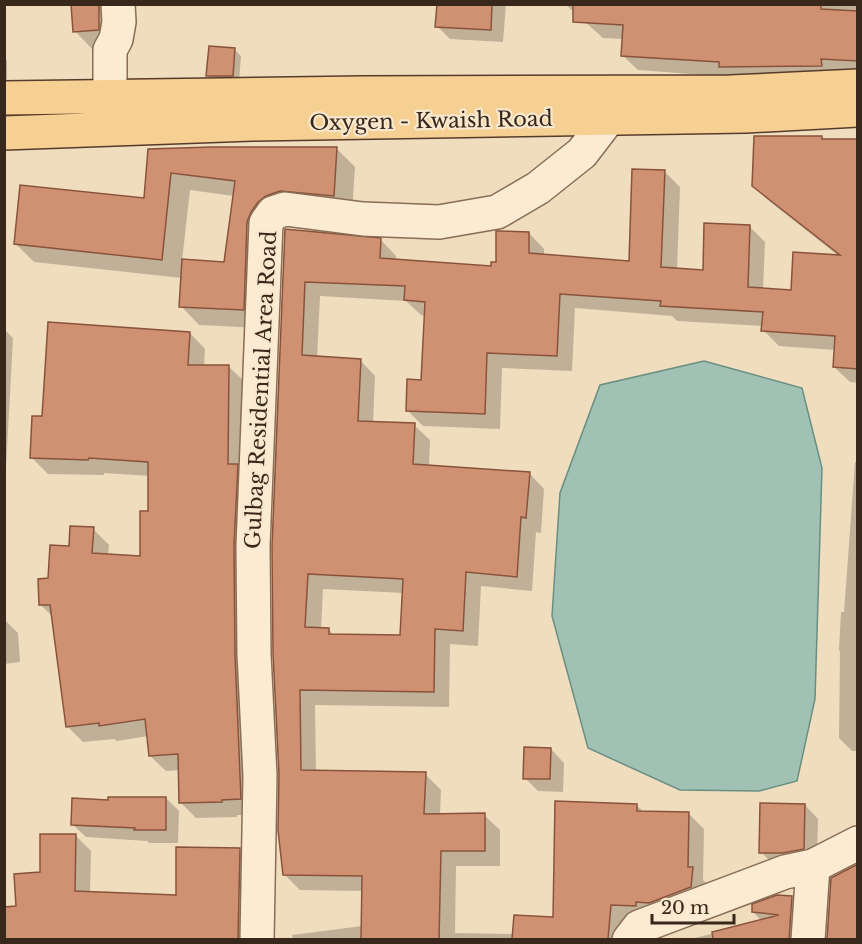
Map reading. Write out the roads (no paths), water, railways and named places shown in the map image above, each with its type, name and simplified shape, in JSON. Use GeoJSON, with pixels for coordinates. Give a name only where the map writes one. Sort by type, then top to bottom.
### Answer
{"type":"FeatureCollection","features":[{"type":"Feature","properties":{"kind":"main road","name":"Oxygen - Kwaish Road"},"geometry":{"type":"LineString","coordinates":[[4,98],[363,93],[730,92],[858,86]]}},
{"type":"Feature","properties":{"kind":"main road","name":"Oxygen - Kwaish Road"},"geometry":{"type":"LineString","coordinates":[[4,133],[264,124],[746,116],[858,110]]}},
{"type":"Feature","properties":{"kind":"street"},"geometry":{"type":"LineString","coordinates":[[110,97],[110,50],[118,30],[118,4]]}},
{"type":"Feature","properties":{"kind":"street","name":"Gulbag Residential Area Road"},"geometry":{"type":"LineString","coordinates":[[257,939],[260,776],[254,654],[253,546],[266,223],[273,213],[285,209],[363,219],[440,222],[497,212],[538,188],[582,153],[608,119]]}},
{"type":"Feature","properties":{"kind":"street"},"geometry":{"type":"LineString","coordinates":[[629,939],[639,927],[785,872],[813,866],[858,843]]}},
{"type":"Feature","properties":{"kind":"street"},"geometry":{"type":"LineString","coordinates":[[808,939],[813,866]]}}]}
